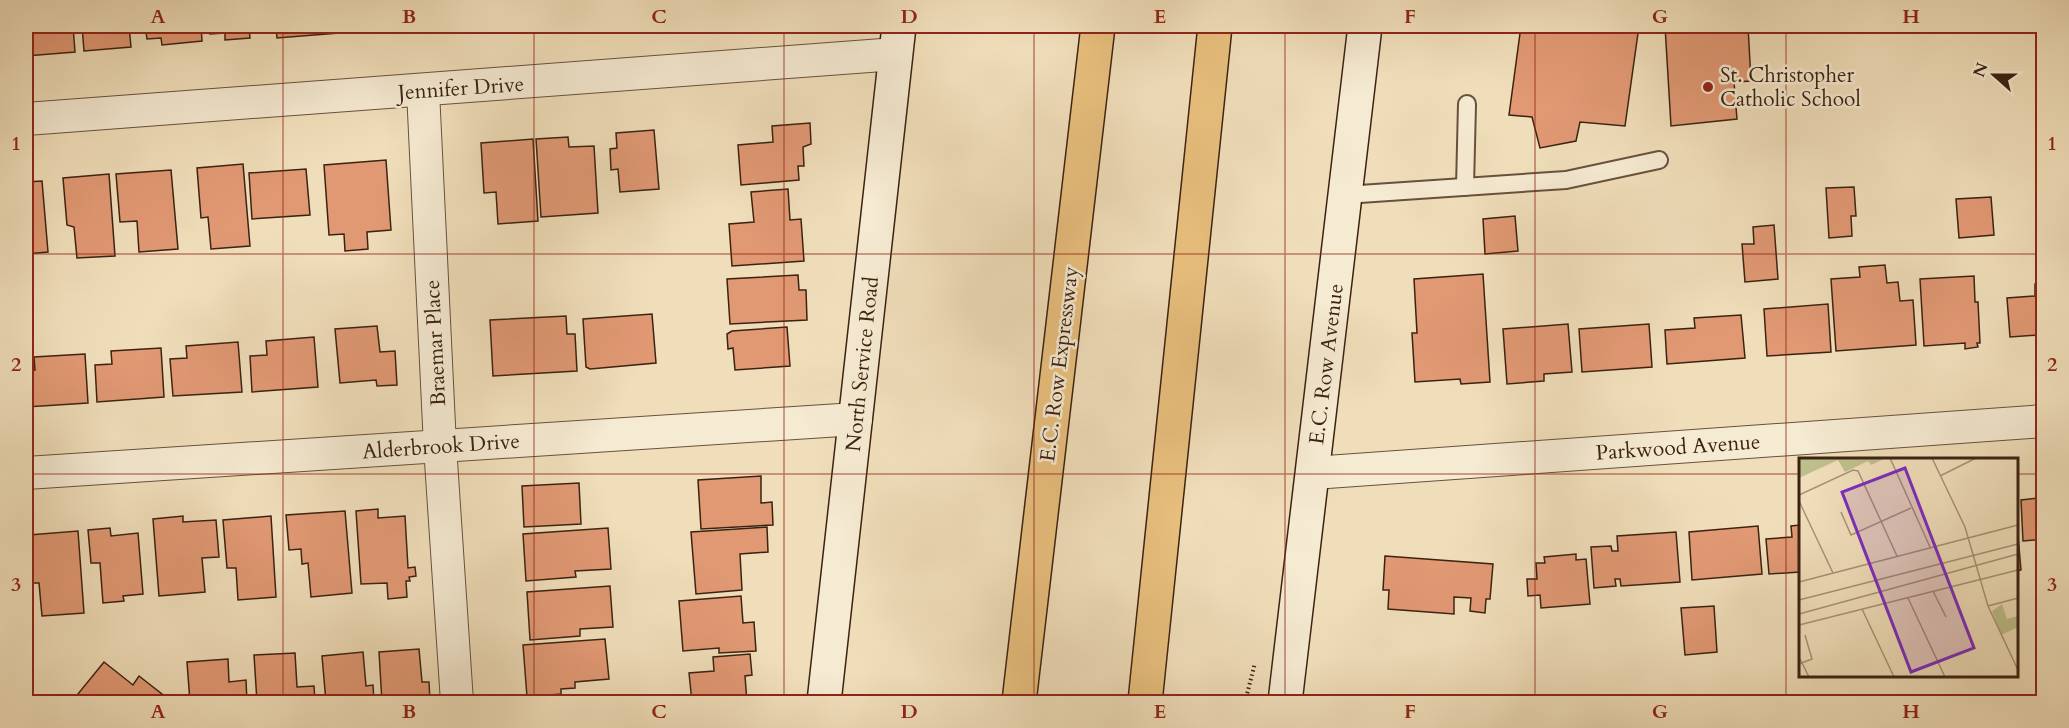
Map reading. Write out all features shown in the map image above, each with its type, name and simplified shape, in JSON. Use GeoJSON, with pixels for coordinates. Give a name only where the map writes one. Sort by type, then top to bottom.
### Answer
{"type":"FeatureCollection","features":[{"type":"Feature","properties":{"kind":"highway","name":"E.C. Row Expressway"},"geometry":{"type":"LineString","coordinates":[[1019,702],[1098,26]]}},
{"type":"Feature","properties":{"kind":"highway"},"geometry":{"type":"LineString","coordinates":[[1144,702],[1215,26]]}},
{"type":"Feature","properties":{"kind":"street","name":"E.C. Row Avenue"},"geometry":{"type":"LineString","coordinates":[[1285,702],[1365,26]]}},
{"type":"Feature","properties":{"kind":"street","name":"Jennifer Drive"},"geometry":{"type":"LineString","coordinates":[[26,119],[423,91],[897,40]]}},
{"type":"Feature","properties":{"kind":"street","name":"North Service Road"},"geometry":{"type":"LineString","coordinates":[[824,702],[897,40]]}},
{"type":"Feature","properties":{"kind":"street","name":"Braemar Place"},"geometry":{"type":"LineString","coordinates":[[423,91],[440,446],[458,702]]}},
{"type":"Feature","properties":{"kind":"street","name":"Alderbrook Drive"},"geometry":{"type":"LineString","coordinates":[[26,473],[856,419]]}},
{"type":"Feature","properties":{"kind":"street","name":"Parkwood Avenue"},"geometry":{"type":"LineString","coordinates":[[1313,473],[2043,421]]}},
{"type":"Feature","properties":{"kind":"lane"},"geometry":{"type":"LineString","coordinates":[[1465,187],[1467,104]]}},
{"type":"Feature","properties":{"kind":"lane"},"geometry":{"type":"LineString","coordinates":[[1346,195],[1566,180],[1659,160]]}},
{"type":"Feature","properties":{"kind":"building"},"geometry":{"type":"Polygon","coordinates":[[[26,26],[73,26],[75,52],[26,56],[26,26]]]}},
{"type":"Feature","properties":{"kind":"building"},"geometry":{"type":"Polygon","coordinates":[[[82,26],[129,26],[131,47],[84,51],[82,26]]]}},
{"type":"Feature","properties":{"kind":"building"},"geometry":{"type":"Polygon","coordinates":[[[145,26],[201,26],[202,41],[162,45],[161,38],[147,39],[145,26]]]}},
{"type":"Feature","properties":{"kind":"building"},"geometry":{"type":"Polygon","coordinates":[[[210,26],[249,26],[250,38],[225,40],[225,33],[210,34],[210,26]]]}},
{"type":"Feature","properties":{"kind":"building"},"geometry":{"type":"Polygon","coordinates":[[[276,26],[339,26],[339,33],[277,38],[276,26]]]}},
{"type":"Feature","properties":{"kind":"building"},"geometry":{"type":"Polygon","coordinates":[[[348,26],[388,26],[388,27],[349,30],[348,26]]]}},
{"type":"Feature","properties":{"kind":"building"},"geometry":{"type":"Polygon","coordinates":[[[1521,26],[1639,26],[1625,126],[1580,122],[1576,141],[1540,148],[1532,117],[1509,115],[1521,26]]]}},
{"type":"Feature","properties":{"kind":"building"},"geometry":{"type":"Polygon","coordinates":[[[1665,26],[1748,26],[1751,81],[1734,82],[1737,119],[1671,126],[1665,26]]]}},
{"type":"Feature","properties":{"kind":"building"},"geometry":{"type":"Polygon","coordinates":[[[810,123],[811,144],[803,147],[804,166],[798,166],[799,180],[741,185],[738,145],[773,142],[772,126],[810,123]]]}},
{"type":"Feature","properties":{"kind":"building"},"geometry":{"type":"Polygon","coordinates":[[[654,130],[659,189],[620,192],[618,169],[611,170],[610,149],[617,148],[616,133],[654,130]]]}},
{"type":"Feature","properties":{"kind":"building"},"geometry":{"type":"Polygon","coordinates":[[[568,137],[569,147],[594,146],[598,213],[541,217],[536,139],[568,137]]]}},
{"type":"Feature","properties":{"kind":"building"},"geometry":{"type":"Polygon","coordinates":[[[533,139],[538,221],[498,224],[496,192],[484,193],[481,143],[533,139]]]}},
{"type":"Feature","properties":{"kind":"building"},"geometry":{"type":"Polygon","coordinates":[[[386,160],[391,230],[367,232],[368,249],[345,251],[344,234],[329,235],[324,165],[386,160]]]}},
{"type":"Feature","properties":{"kind":"building"},"geometry":{"type":"Polygon","coordinates":[[[243,164],[250,246],[211,249],[208,217],[201,218],[197,168],[243,164]]]}},
{"type":"Feature","properties":{"kind":"building"},"geometry":{"type":"Polygon","coordinates":[[[306,169],[310,215],[252,219],[249,173],[306,169]]]}},
{"type":"Feature","properties":{"kind":"building"},"geometry":{"type":"Polygon","coordinates":[[[171,170],[178,249],[139,252],[137,221],[120,222],[116,174],[171,170]]]}},
{"type":"Feature","properties":{"kind":"building"},"geometry":{"type":"Polygon","coordinates":[[[109,174],[115,256],[77,258],[74,227],[67,225],[63,178],[109,174]]]}},
{"type":"Feature","properties":{"kind":"building"},"geometry":{"type":"Polygon","coordinates":[[[42,181],[48,252],[26,254],[26,182],[42,181]]]}},
{"type":"Feature","properties":{"kind":"building"},"geometry":{"type":"Polygon","coordinates":[[[1854,187],[1856,216],[1851,216],[1852,236],[1829,238],[1826,188],[1854,187]]]}},
{"type":"Feature","properties":{"kind":"building"},"geometry":{"type":"Polygon","coordinates":[[[788,189],[790,220],[801,219],[804,261],[732,266],[729,224],[754,222],[751,192],[788,189]]]}},
{"type":"Feature","properties":{"kind":"building"},"geometry":{"type":"Polygon","coordinates":[[[1991,197],[1994,235],[1959,238],[1956,199],[1991,197]]]}},
{"type":"Feature","properties":{"kind":"building"},"geometry":{"type":"Polygon","coordinates":[[[1515,216],[1518,251],[1485,254],[1483,219],[1515,216]]]}},
{"type":"Feature","properties":{"kind":"building"},"geometry":{"type":"Polygon","coordinates":[[[1774,225],[1778,279],[1745,282],[1742,244],[1754,244],[1753,227],[1774,225]]]}},
{"type":"Feature","properties":{"kind":"building"},"geometry":{"type":"Polygon","coordinates":[[[1885,265],[1887,283],[1898,282],[1900,301],[1913,300],[1916,345],[1836,351],[1831,279],[1860,277],[1859,267],[1885,265]]]}},
{"type":"Feature","properties":{"kind":"building"},"geometry":{"type":"Polygon","coordinates":[[[1483,274],[1490,382],[1461,384],[1460,379],[1415,382],[1412,333],[1417,333],[1414,279],[1483,274]]]}},
{"type":"Feature","properties":{"kind":"building"},"geometry":{"type":"Polygon","coordinates":[[[798,275],[799,290],[806,290],[807,320],[730,324],[727,279],[798,275]]]}},
{"type":"Feature","properties":{"kind":"building"},"geometry":{"type":"Polygon","coordinates":[[[1974,276],[1975,302],[1978,302],[1980,343],[1977,343],[1978,347],[1965,349],[1965,343],[1924,346],[1920,279],[1974,276]]]}},
{"type":"Feature","properties":{"kind":"building"},"geometry":{"type":"Polygon","coordinates":[[[2035,284],[2044,284],[2044,340],[2039,340],[2039,335],[2010,337],[2007,298],[2035,296],[2035,284]]]}},
{"type":"Feature","properties":{"kind":"building"},"geometry":{"type":"Polygon","coordinates":[[[1828,304],[1831,352],[1767,356],[1764,309],[1828,304]]]}},
{"type":"Feature","properties":{"kind":"building"},"geometry":{"type":"Polygon","coordinates":[[[652,314],[656,363],[590,369],[586,367],[583,319],[652,314]]]}},
{"type":"Feature","properties":{"kind":"building"},"geometry":{"type":"Polygon","coordinates":[[[1741,315],[1745,358],[1667,364],[1665,330],[1695,328],[1694,318],[1741,315]]]}},
{"type":"Feature","properties":{"kind":"building"},"geometry":{"type":"Polygon","coordinates":[[[566,316],[567,334],[575,334],[577,371],[493,376],[490,320],[566,316]]]}},
{"type":"Feature","properties":{"kind":"building"},"geometry":{"type":"Polygon","coordinates":[[[1568,324],[1572,372],[1544,374],[1544,381],[1507,384],[1503,329],[1568,324]]]}},
{"type":"Feature","properties":{"kind":"building"},"geometry":{"type":"Polygon","coordinates":[[[1649,324],[1652,367],[1582,372],[1579,329],[1649,324]]]}},
{"type":"Feature","properties":{"kind":"building"},"geometry":{"type":"Polygon","coordinates":[[[377,326],[380,352],[395,351],[397,385],[377,386],[376,380],[340,383],[335,329],[377,326]]]}},
{"type":"Feature","properties":{"kind":"building"},"geometry":{"type":"Polygon","coordinates":[[[787,327],[790,366],[735,370],[733,348],[728,349],[727,334],[732,331],[787,327]]]}},
{"type":"Feature","properties":{"kind":"building"},"geometry":{"type":"Polygon","coordinates":[[[314,337],[318,387],[252,392],[250,356],[267,355],[266,341],[314,337]]]}},
{"type":"Feature","properties":{"kind":"building"},"geometry":{"type":"Polygon","coordinates":[[[238,342],[242,392],[173,396],[170,359],[187,358],[186,346],[238,342]]]}},
{"type":"Feature","properties":{"kind":"building"},"geometry":{"type":"Polygon","coordinates":[[[161,348],[164,397],[97,402],[95,365],[112,364],[111,351],[161,348]]]}},
{"type":"Feature","properties":{"kind":"building"},"geometry":{"type":"Polygon","coordinates":[[[85,354],[88,403],[26,407],[26,370],[35,370],[34,357],[85,354]]]}},
{"type":"Feature","properties":{"kind":"building"},"geometry":{"type":"Polygon","coordinates":[[[761,476],[761,503],[772,502],[773,525],[701,529],[698,480],[761,476]]]}},
{"type":"Feature","properties":{"kind":"building"},"geometry":{"type":"Polygon","coordinates":[[[579,483],[581,524],[524,527],[522,486],[579,483]]]}},
{"type":"Feature","properties":{"kind":"building"},"geometry":{"type":"Polygon","coordinates":[[[2044,498],[2044,539],[2023,541],[2021,500],[2044,498]]]}},
{"type":"Feature","properties":{"kind":"building"},"geometry":{"type":"Polygon","coordinates":[[[378,509],[378,518],[405,516],[408,568],[415,567],[416,576],[409,577],[410,581],[406,581],[407,597],[388,599],[387,583],[361,584],[356,511],[378,509]]]}},
{"type":"Feature","properties":{"kind":"building"},"geometry":{"type":"Polygon","coordinates":[[[345,511],[352,593],[311,597],[308,563],[302,564],[301,549],[289,550],[286,515],[345,511]]]}},
{"type":"Feature","properties":{"kind":"building"},"geometry":{"type":"Polygon","coordinates":[[[183,516],[183,522],[216,520],[219,557],[202,558],[205,592],[159,596],[153,519],[183,516]]]}},
{"type":"Feature","properties":{"kind":"building"},"geometry":{"type":"Polygon","coordinates":[[[271,516],[276,597],[238,600],[236,568],[227,568],[223,520],[271,516]]]}},
{"type":"Feature","properties":{"kind":"building"},"geometry":{"type":"Polygon","coordinates":[[[1799,525],[1799,572],[1769,574],[1766,539],[1792,537],[1791,526],[1799,525]]]}},
{"type":"Feature","properties":{"kind":"building"},"geometry":{"type":"Polygon","coordinates":[[[1758,526],[1762,574],[1692,580],[1689,532],[1758,526]]]}},
{"type":"Feature","properties":{"kind":"building"},"geometry":{"type":"Polygon","coordinates":[[[767,527],[768,552],[740,554],[742,590],[696,594],[691,532],[767,527]]]}},
{"type":"Feature","properties":{"kind":"building"},"geometry":{"type":"Polygon","coordinates":[[[110,528],[111,536],[138,533],[143,594],[123,596],[124,601],[103,603],[100,563],[91,563],[88,530],[110,528]]]}},
{"type":"Feature","properties":{"kind":"building"},"geometry":{"type":"Polygon","coordinates":[[[608,528],[611,569],[575,571],[576,577],[526,581],[523,534],[608,528]]]}},
{"type":"Feature","properties":{"kind":"building"},"geometry":{"type":"Polygon","coordinates":[[[78,531],[84,613],[42,616],[39,583],[33,583],[29,535],[78,531]]]}},
{"type":"Feature","properties":{"kind":"building"},"geometry":{"type":"Polygon","coordinates":[[[1676,532],[1680,582],[1621,586],[1620,579],[1615,579],[1616,586],[1594,588],[1591,547],[1611,546],[1612,551],[1618,551],[1617,536],[1676,532]]]}},
{"type":"Feature","properties":{"kind":"building"},"geometry":{"type":"Polygon","coordinates":[[[2018,536],[2021,570],[2018,571],[2018,536]]]}},
{"type":"Feature","properties":{"kind":"building"},"geometry":{"type":"Polygon","coordinates":[[[1576,554],[1576,560],[1586,559],[1590,604],[1541,608],[1540,595],[1528,596],[1527,579],[1537,579],[1536,563],[1545,563],[1544,557],[1576,554]]]}},
{"type":"Feature","properties":{"kind":"building"},"geometry":{"type":"Polygon","coordinates":[[[1385,556],[1493,564],[1490,599],[1486,599],[1485,613],[1470,611],[1471,598],[1454,597],[1454,614],[1388,609],[1389,590],[1383,590],[1385,556]]]}},
{"type":"Feature","properties":{"kind":"building"},"geometry":{"type":"Polygon","coordinates":[[[610,586],[613,627],[580,629],[580,636],[530,640],[527,592],[610,586]]]}},
{"type":"Feature","properties":{"kind":"building"},"geometry":{"type":"Polygon","coordinates":[[[741,596],[743,623],[754,622],[756,651],[719,653],[719,648],[683,651],[679,601],[741,596]]]}},
{"type":"Feature","properties":{"kind":"building"},"geometry":{"type":"Polygon","coordinates":[[[1714,606],[1717,652],[1685,655],[1681,608],[1714,606]]]}},
{"type":"Feature","properties":{"kind":"building"},"geometry":{"type":"Polygon","coordinates":[[[605,639],[609,679],[575,682],[575,688],[561,689],[561,694],[527,697],[523,645],[605,639]]]}},
{"type":"Feature","properties":{"kind":"building"},"geometry":{"type":"Polygon","coordinates":[[[419,649],[422,682],[429,682],[430,702],[382,702],[379,652],[419,649]]]}},
{"type":"Feature","properties":{"kind":"building"},"geometry":{"type":"Polygon","coordinates":[[[363,652],[366,686],[373,685],[374,702],[326,702],[322,656],[363,652]]]}},
{"type":"Feature","properties":{"kind":"building"},"geometry":{"type":"Polygon","coordinates":[[[295,653],[297,687],[314,686],[315,702],[257,702],[254,655],[295,653]]]}},
{"type":"Feature","properties":{"kind":"building"},"geometry":{"type":"Polygon","coordinates":[[[750,654],[752,675],[745,676],[747,702],[692,702],[689,673],[714,671],[713,657],[750,654]]]}},
{"type":"Feature","properties":{"kind":"building"},"geometry":{"type":"Polygon","coordinates":[[[228,659],[229,682],[246,680],[247,702],[190,702],[187,662],[228,659]]]}},
{"type":"Feature","properties":{"kind":"building"},"geometry":{"type":"Polygon","coordinates":[[[104,662],[133,685],[139,676],[167,698],[164,702],[76,702],[73,700],[104,662]]]}},
{"type":"Feature","properties":{"kind":"place","name":"St. Christopher Catholic School"},"geometry":{"type":"Point","coordinates":[1708,87]}}]}
